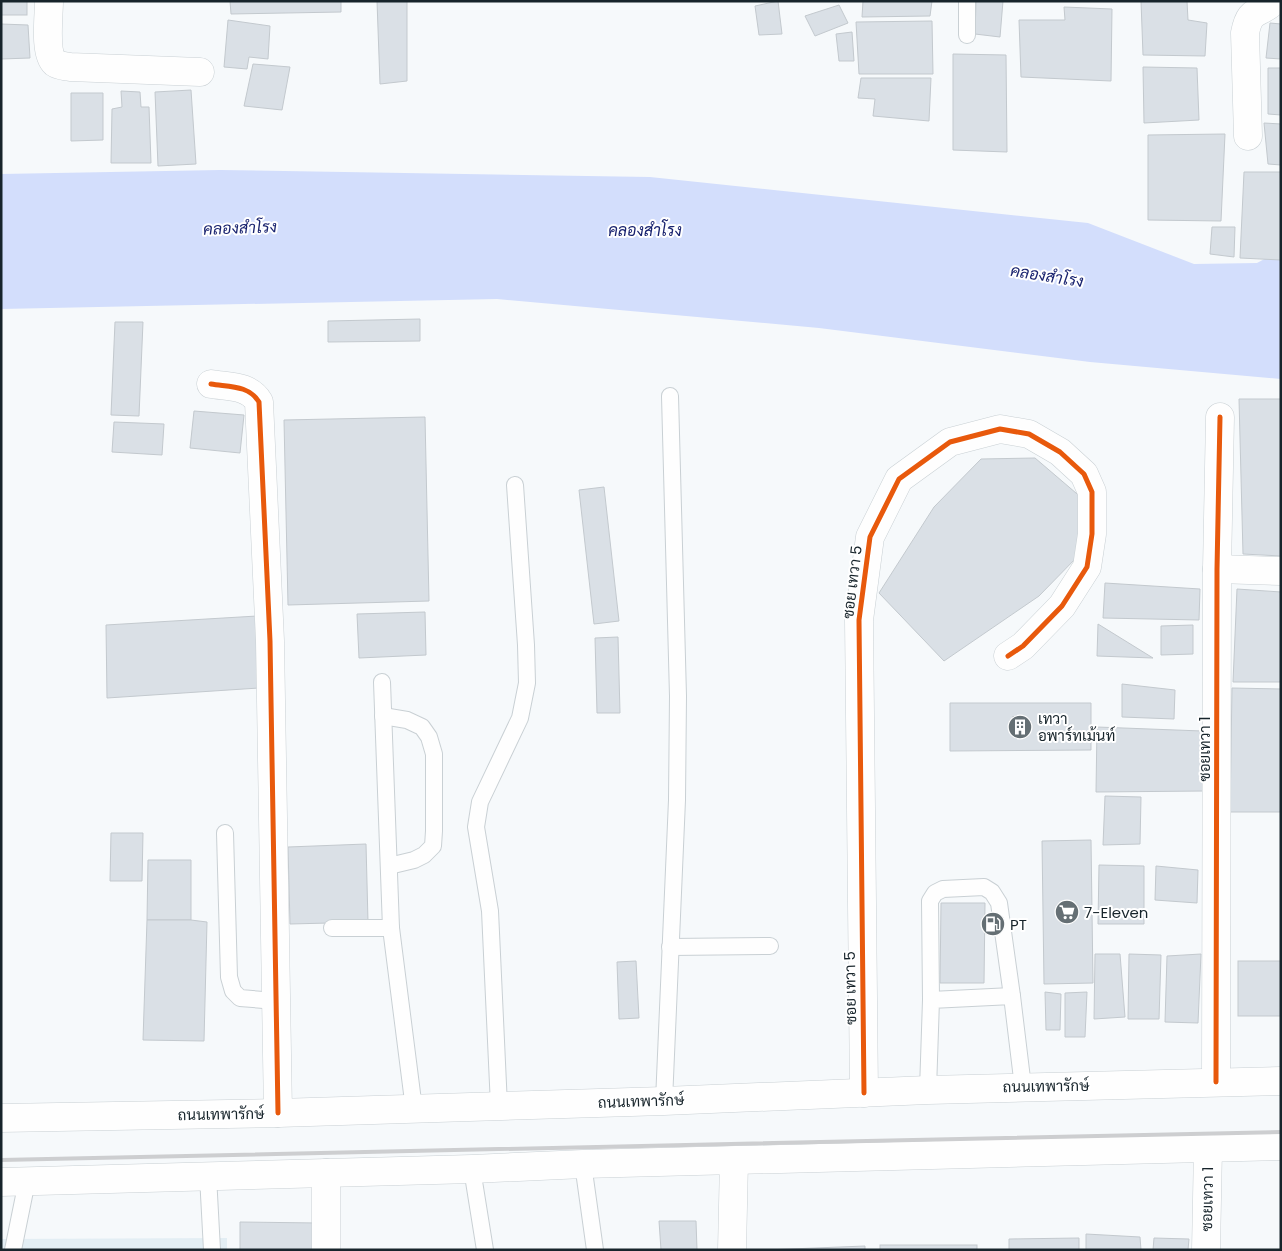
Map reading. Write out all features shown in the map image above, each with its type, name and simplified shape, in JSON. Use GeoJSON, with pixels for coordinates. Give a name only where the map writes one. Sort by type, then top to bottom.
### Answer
{"type":"FeatureCollection","features":[{"type":"Feature","properties":{"kind":"street"},"geometry":{"type":"LineString","coordinates":[[49,1],[48,45],[50,57],[56,64],[70,67],[200,72]]}},
{"type":"Feature","properties":{"kind":"street"},"geometry":{"type":"LineString","coordinates":[[1248,136],[1245,33],[1247,20],[1274,1]]}},
{"type":"Feature","properties":{"kind":"street"},"geometry":{"type":"LineString","coordinates":[[211,384],[244,389],[254,393],[259,402],[270,641],[278,1113]]}},
{"type":"Feature","properties":{"kind":"street","name":"ซอยเทวา 1"},"geometry":{"type":"LineString","coordinates":[[1216,1082],[1217,568],[1220,417]]}},
{"type":"Feature","properties":{"kind":"street","name":"ซอย เทวา 5"},"geometry":{"type":"LineString","coordinates":[[864,1092],[859,620],[870,537],[899,479],[950,442],[1000,429],[1029,434],[1060,452],[1084,474],[1092,492],[1092,534],[1087,567],[1062,606],[1023,646],[1008,656]]}},
{"type":"Feature","properties":{"kind":"street"},"geometry":{"type":"LineString","coordinates":[[1217,568],[1281,571]]}},
{"type":"Feature","properties":{"kind":"street","name":"ถนนเทพารักษ์"},"geometry":{"type":"LineString","coordinates":[[1,1118],[278,1113],[664,1101],[864,1092],[1281,1081]]}},
{"type":"Feature","properties":{"kind":"street"},"geometry":{"type":"LineString","coordinates":[[14,1181],[1281,1146]]}},
{"type":"Feature","properties":{"kind":"street","name":"ซอยเทวา 1"},"geometry":{"type":"LineString","coordinates":[[1206,1250],[1208,1148]]}},
{"type":"Feature","properties":{"kind":"street"},"geometry":{"type":"LineString","coordinates":[[732,1250],[734,1161]]}},
{"type":"Feature","properties":{"kind":"street"},"geometry":{"type":"LineString","coordinates":[[326,1173],[326,1250]]}},
{"type":"Feature","properties":{"kind":"lane"},"geometry":{"type":"LineString","coordinates":[[966,35],[967,1]]}},
{"type":"Feature","properties":{"kind":"lane"},"geometry":{"type":"LineString","coordinates":[[664,1101],[677,800],[678,696],[670,396]]}},
{"type":"Feature","properties":{"kind":"lane"},"geometry":{"type":"LineString","coordinates":[[499,1106],[490,911],[476,827],[480,802],[520,718],[527,682],[515,485]]}},
{"type":"Feature","properties":{"kind":"lane"},"geometry":{"type":"LineString","coordinates":[[382,682],[391,928],[414,1109]]}},
{"type":"Feature","properties":{"kind":"lane"},"geometry":{"type":"LineString","coordinates":[[383,716],[407,720],[422,727],[429,737],[434,754],[434,831],[432,846],[424,855],[414,860],[389,866]]}},
{"type":"Feature","properties":{"kind":"lane"},"geometry":{"type":"LineString","coordinates":[[225,833],[229,977],[233,991],[240,998],[276,1001]]}},
{"type":"Feature","properties":{"kind":"lane"},"geometry":{"type":"LineString","coordinates":[[928,1090],[931,1000],[930,901],[935,893],[942,889],[984,887],[992,892],[999,903],[1024,1087]]}},
{"type":"Feature","properties":{"kind":"lane"},"geometry":{"type":"LineString","coordinates":[[332,928],[391,928]]}},
{"type":"Feature","properties":{"kind":"lane"},"geometry":{"type":"LineString","coordinates":[[670,947],[770,946]]}},
{"type":"Feature","properties":{"kind":"lane"},"geometry":{"type":"LineString","coordinates":[[931,1000],[1012,996]]}},
{"type":"Feature","properties":{"kind":"lane"},"geometry":{"type":"LineString","coordinates":[[583,1164],[595,1250]]}},
{"type":"Feature","properties":{"kind":"lane"},"geometry":{"type":"LineString","coordinates":[[472,1169],[485,1250]]}},
{"type":"Feature","properties":{"kind":"lane"},"geometry":{"type":"LineString","coordinates":[[208,1176],[212,1250]]}},
{"type":"Feature","properties":{"kind":"lane"},"geometry":{"type":"LineString","coordinates":[[13,1250],[14,1181]]}},
{"type":"Feature","properties":{"kind":"shaded area"},"geometry":{"type":"Polygon","coordinates":[[[227,1238],[227,1250],[1,1250],[1,1239],[227,1238]]]}},
{"type":"Feature","properties":{"kind":"water","name":"คลองสำโรง"},"geometry":{"type":"Polygon","coordinates":[[[220,170],[650,177],[1088,223],[1194,264],[1257,263],[1281,250],[1281,379],[1090,362],[819,328],[497,299],[1,309],[1,174],[220,170]]]}},
{"type":"Feature","properties":{"kind":"building"},"geometry":{"type":"Polygon","coordinates":[[[1,1],[27,1],[27,15],[1,15],[1,1]]]}},
{"type":"Feature","properties":{"kind":"building"},"geometry":{"type":"Polygon","coordinates":[[[230,1],[341,1],[341,12],[231,14],[230,1]]]}},
{"type":"Feature","properties":{"kind":"building"},"geometry":{"type":"Polygon","coordinates":[[[377,1],[407,1],[407,81],[380,84],[377,1]]]}},
{"type":"Feature","properties":{"kind":"building"},"geometry":{"type":"Polygon","coordinates":[[[778,1],[782,34],[759,35],[755,6],[778,1]]]}},
{"type":"Feature","properties":{"kind":"building"},"geometry":{"type":"Polygon","coordinates":[[[863,1],[932,1],[930,16],[862,17],[863,1]]]}},
{"type":"Feature","properties":{"kind":"building"},"geometry":{"type":"Polygon","coordinates":[[[976,1],[1003,1],[1000,37],[975,34],[976,1]]]}},
{"type":"Feature","properties":{"kind":"building"},"geometry":{"type":"Polygon","coordinates":[[[1141,1],[1187,1],[1188,20],[1207,23],[1205,56],[1143,55],[1141,1]]]}},
{"type":"Feature","properties":{"kind":"building"},"geometry":{"type":"Polygon","coordinates":[[[839,5],[848,23],[815,36],[805,16],[839,5]]]}},
{"type":"Feature","properties":{"kind":"building"},"geometry":{"type":"Polygon","coordinates":[[[1064,7],[1112,9],[1111,81],[1021,77],[1019,20],[1065,20],[1064,7]]]}},
{"type":"Feature","properties":{"kind":"building"},"geometry":{"type":"Polygon","coordinates":[[[228,20],[270,26],[268,59],[249,57],[247,69],[224,67],[228,20]]]}},
{"type":"Feature","properties":{"kind":"building"},"geometry":{"type":"Polygon","coordinates":[[[932,21],[933,74],[859,74],[856,22],[932,21]]]}},
{"type":"Feature","properties":{"kind":"building"},"geometry":{"type":"Polygon","coordinates":[[[1270,23],[1281,24],[1281,59],[1266,58],[1270,23]]]}},
{"type":"Feature","properties":{"kind":"building"},"geometry":{"type":"Polygon","coordinates":[[[1,24],[28,25],[30,58],[1,59],[1,24]]]}},
{"type":"Feature","properties":{"kind":"building"},"geometry":{"type":"Polygon","coordinates":[[[852,32],[854,61],[839,61],[836,34],[852,32]]]}},
{"type":"Feature","properties":{"kind":"building"},"geometry":{"type":"Polygon","coordinates":[[[953,54],[1006,55],[1007,152],[953,150],[953,54]]]}},
{"type":"Feature","properties":{"kind":"building"},"geometry":{"type":"Polygon","coordinates":[[[253,64],[290,67],[282,110],[244,106],[253,64]]]}},
{"type":"Feature","properties":{"kind":"building"},"geometry":{"type":"Polygon","coordinates":[[[1143,67],[1197,68],[1199,120],[1144,123],[1143,67]]]}},
{"type":"Feature","properties":{"kind":"building"},"geometry":{"type":"Polygon","coordinates":[[[1268,68],[1281,68],[1281,115],[1268,114],[1268,68]]]}},
{"type":"Feature","properties":{"kind":"building"},"geometry":{"type":"Polygon","coordinates":[[[861,78],[931,78],[929,121],[873,116],[875,99],[858,98],[861,78]]]}},
{"type":"Feature","properties":{"kind":"building"},"geometry":{"type":"Polygon","coordinates":[[[191,90],[196,164],[158,166],[155,92],[191,90]]]}},
{"type":"Feature","properties":{"kind":"building"},"geometry":{"type":"Polygon","coordinates":[[[121,91],[140,92],[141,107],[149,107],[151,163],[111,163],[112,109],[122,107],[121,91]]]}},
{"type":"Feature","properties":{"kind":"building"},"geometry":{"type":"Polygon","coordinates":[[[71,93],[103,93],[103,140],[71,141],[71,93]]]}},
{"type":"Feature","properties":{"kind":"building"},"geometry":{"type":"Polygon","coordinates":[[[1264,123],[1281,124],[1281,165],[1268,164],[1264,123]]]}},
{"type":"Feature","properties":{"kind":"building"},"geometry":{"type":"Polygon","coordinates":[[[1225,134],[1221,221],[1148,220],[1148,135],[1225,134]]]}},
{"type":"Feature","properties":{"kind":"building"},"geometry":{"type":"Polygon","coordinates":[[[1244,172],[1281,172],[1281,260],[1240,258],[1244,172]]]}},
{"type":"Feature","properties":{"kind":"building"},"geometry":{"type":"Polygon","coordinates":[[[1212,227],[1235,227],[1234,257],[1210,254],[1212,227]]]}},
{"type":"Feature","properties":{"kind":"building"},"geometry":{"type":"Polygon","coordinates":[[[420,319],[420,341],[328,342],[328,321],[420,319]]]}},
{"type":"Feature","properties":{"kind":"building"},"geometry":{"type":"Polygon","coordinates":[[[115,322],[143,322],[139,416],[111,415],[115,322]]]}},
{"type":"Feature","properties":{"kind":"building"},"geometry":{"type":"Polygon","coordinates":[[[1239,399],[1281,399],[1281,556],[1243,554],[1239,399]]]}},
{"type":"Feature","properties":{"kind":"building"},"geometry":{"type":"Polygon","coordinates":[[[194,411],[244,415],[240,453],[190,448],[194,411]]]}},
{"type":"Feature","properties":{"kind":"building"},"geometry":{"type":"Polygon","coordinates":[[[425,417],[429,601],[288,605],[284,420],[425,417]]]}},
{"type":"Feature","properties":{"kind":"building"},"geometry":{"type":"Polygon","coordinates":[[[114,422],[164,424],[162,455],[112,452],[114,422]]]}},
{"type":"Feature","properties":{"kind":"building"},"geometry":{"type":"Polygon","coordinates":[[[1035,458],[1083,499],[1079,555],[1039,596],[944,661],[879,593],[934,507],[981,459],[1035,458]]]}},
{"type":"Feature","properties":{"kind":"building"},"geometry":{"type":"Polygon","coordinates":[[[604,487],[619,621],[594,624],[579,490],[604,487]]]}},
{"type":"Feature","properties":{"kind":"building"},"geometry":{"type":"Polygon","coordinates":[[[1105,583],[1200,589],[1199,620],[1103,618],[1105,583]]]}},
{"type":"Feature","properties":{"kind":"building"},"geometry":{"type":"Polygon","coordinates":[[[1237,589],[1281,592],[1281,682],[1233,682],[1237,589]]]}},
{"type":"Feature","properties":{"kind":"building"},"geometry":{"type":"Polygon","coordinates":[[[425,612],[426,655],[359,658],[357,614],[425,612]]]}},
{"type":"Feature","properties":{"kind":"building"},"geometry":{"type":"Polygon","coordinates":[[[257,616],[259,688],[107,698],[106,625],[257,616]]]}},
{"type":"Feature","properties":{"kind":"building"},"geometry":{"type":"Polygon","coordinates":[[[1098,624],[1153,658],[1097,656],[1098,624]]]}},
{"type":"Feature","properties":{"kind":"building"},"geometry":{"type":"Polygon","coordinates":[[[1193,625],[1193,654],[1161,655],[1161,626],[1193,625]]]}},
{"type":"Feature","properties":{"kind":"building"},"geometry":{"type":"Polygon","coordinates":[[[618,637],[620,713],[597,713],[595,638],[618,637]]]}},
{"type":"Feature","properties":{"kind":"building"},"geometry":{"type":"Polygon","coordinates":[[[1122,684],[1175,690],[1174,719],[1122,717],[1122,684]]]}},
{"type":"Feature","properties":{"kind":"building"},"geometry":{"type":"Polygon","coordinates":[[[1232,688],[1281,689],[1281,812],[1230,812],[1232,688]]]}},
{"type":"Feature","properties":{"kind":"building","name":"เทวา อพาร์ทเม้นท์"},"geometry":{"type":"Polygon","coordinates":[[[950,703],[1091,703],[1091,750],[950,751],[950,703]]]}},
{"type":"Feature","properties":{"kind":"building"},"geometry":{"type":"Polygon","coordinates":[[[1097,727],[1202,731],[1204,791],[1096,792],[1097,727]]]}},
{"type":"Feature","properties":{"kind":"building"},"geometry":{"type":"Polygon","coordinates":[[[1105,796],[1141,797],[1140,844],[1103,845],[1105,796]]]}},
{"type":"Feature","properties":{"kind":"building"},"geometry":{"type":"Polygon","coordinates":[[[111,833],[143,833],[142,881],[110,881],[111,833]]]}},
{"type":"Feature","properties":{"kind":"building","name":"7-Eleven"},"geometry":{"type":"Polygon","coordinates":[[[1091,840],[1093,983],[1044,984],[1042,841],[1091,840]]]}},
{"type":"Feature","properties":{"kind":"building"},"geometry":{"type":"Polygon","coordinates":[[[366,844],[368,922],[290,924],[288,847],[366,844]]]}},
{"type":"Feature","properties":{"kind":"building"},"geometry":{"type":"Polygon","coordinates":[[[148,860],[191,860],[191,920],[147,920],[148,860]]]}},
{"type":"Feature","properties":{"kind":"building"},"geometry":{"type":"Polygon","coordinates":[[[1099,865],[1144,866],[1144,924],[1098,924],[1099,865]]]}},
{"type":"Feature","properties":{"kind":"building"},"geometry":{"type":"Polygon","coordinates":[[[1156,866],[1198,870],[1197,903],[1155,900],[1156,866]]]}},
{"type":"Feature","properties":{"kind":"building"},"geometry":{"type":"Polygon","coordinates":[[[941,903],[985,903],[984,983],[940,983],[941,903]]]}},
{"type":"Feature","properties":{"kind":"building"},"geometry":{"type":"Polygon","coordinates":[[[147,920],[207,922],[204,1041],[143,1040],[147,920]]]}},
{"type":"Feature","properties":{"kind":"building"},"geometry":{"type":"Polygon","coordinates":[[[1095,954],[1120,954],[1125,1017],[1094,1019],[1095,954]]]}},
{"type":"Feature","properties":{"kind":"building"},"geometry":{"type":"Polygon","coordinates":[[[1129,954],[1161,955],[1159,1019],[1128,1019],[1129,954]]]}},
{"type":"Feature","properties":{"kind":"building"},"geometry":{"type":"Polygon","coordinates":[[[1201,954],[1198,1023],[1165,1022],[1167,956],[1201,954]]]}},
{"type":"Feature","properties":{"kind":"building"},"geometry":{"type":"Polygon","coordinates":[[[636,961],[639,1018],[619,1019],[617,962],[636,961]]]}},
{"type":"Feature","properties":{"kind":"building"},"geometry":{"type":"Polygon","coordinates":[[[1238,961],[1281,961],[1281,1016],[1238,1016],[1238,961]]]}},
{"type":"Feature","properties":{"kind":"building"},"geometry":{"type":"Polygon","coordinates":[[[1045,992],[1061,994],[1060,1030],[1046,1030],[1045,992]]]}},
{"type":"Feature","properties":{"kind":"building"},"geometry":{"type":"Polygon","coordinates":[[[1087,992],[1085,1037],[1065,1037],[1065,993],[1087,992]]]}},
{"type":"Feature","properties":{"kind":"building"},"geometry":{"type":"Polygon","coordinates":[[[659,1221],[696,1221],[697,1250],[661,1250],[659,1221]]]}},
{"type":"Feature","properties":{"kind":"building"},"geometry":{"type":"Polygon","coordinates":[[[240,1222],[318,1223],[317,1250],[240,1250],[240,1222]]]}},
{"type":"Feature","properties":{"kind":"building"},"geometry":{"type":"Polygon","coordinates":[[[1086,1234],[1140,1237],[1141,1250],[1086,1250],[1086,1234]]]}},
{"type":"Feature","properties":{"kind":"building"},"geometry":{"type":"Polygon","coordinates":[[[1079,1238],[1079,1250],[1009,1250],[1009,1239],[1079,1238]]]}},
{"type":"Feature","properties":{"kind":"building"},"geometry":{"type":"Polygon","coordinates":[[[1154,1238],[1189,1239],[1188,1250],[1153,1250],[1154,1238]]]}},
{"type":"Feature","properties":{"kind":"building"},"geometry":{"type":"Polygon","coordinates":[[[880,1245],[977,1245],[977,1250],[880,1250],[880,1245]]]}},
{"type":"Feature","properties":{"kind":"building"},"geometry":{"type":"Polygon","coordinates":[[[865,1246],[865,1250],[765,1250],[865,1246]]]}},
{"type":"Feature","properties":{"kind":"railway"},"geometry":{"type":"LineString","coordinates":[[1,1160],[1281,1132]]}},
{"type":"Feature","properties":{"kind":"cycle path"},"geometry":{"type":"LineString","coordinates":[[211,384],[250,392],[259,402],[270,641],[278,1113]]}},
{"type":"Feature","properties":{"kind":"cycle path"},"geometry":{"type":"LineString","coordinates":[[1216,1082],[1217,569],[1220,417]]}},
{"type":"Feature","properties":{"kind":"cycle path"},"geometry":{"type":"LineString","coordinates":[[864,1093],[859,620],[870,537],[899,479],[950,442],[1000,429],[1029,434],[1060,452],[1084,474],[1092,492],[1092,534],[1087,567],[1062,606],[1023,646],[1008,656]]}},
{"type":"Feature","properties":{"kind":"place","name":"เทวา อพาร์ทเม้นท์"},"geometry":{"type":"Point","coordinates":[1020,727]}},
{"type":"Feature","properties":{"kind":"place","name":"7-Eleven"},"geometry":{"type":"Point","coordinates":[1067,912]}},
{"type":"Feature","properties":{"kind":"place","name":"PT"},"geometry":{"type":"Point","coordinates":[993,924]}}]}
